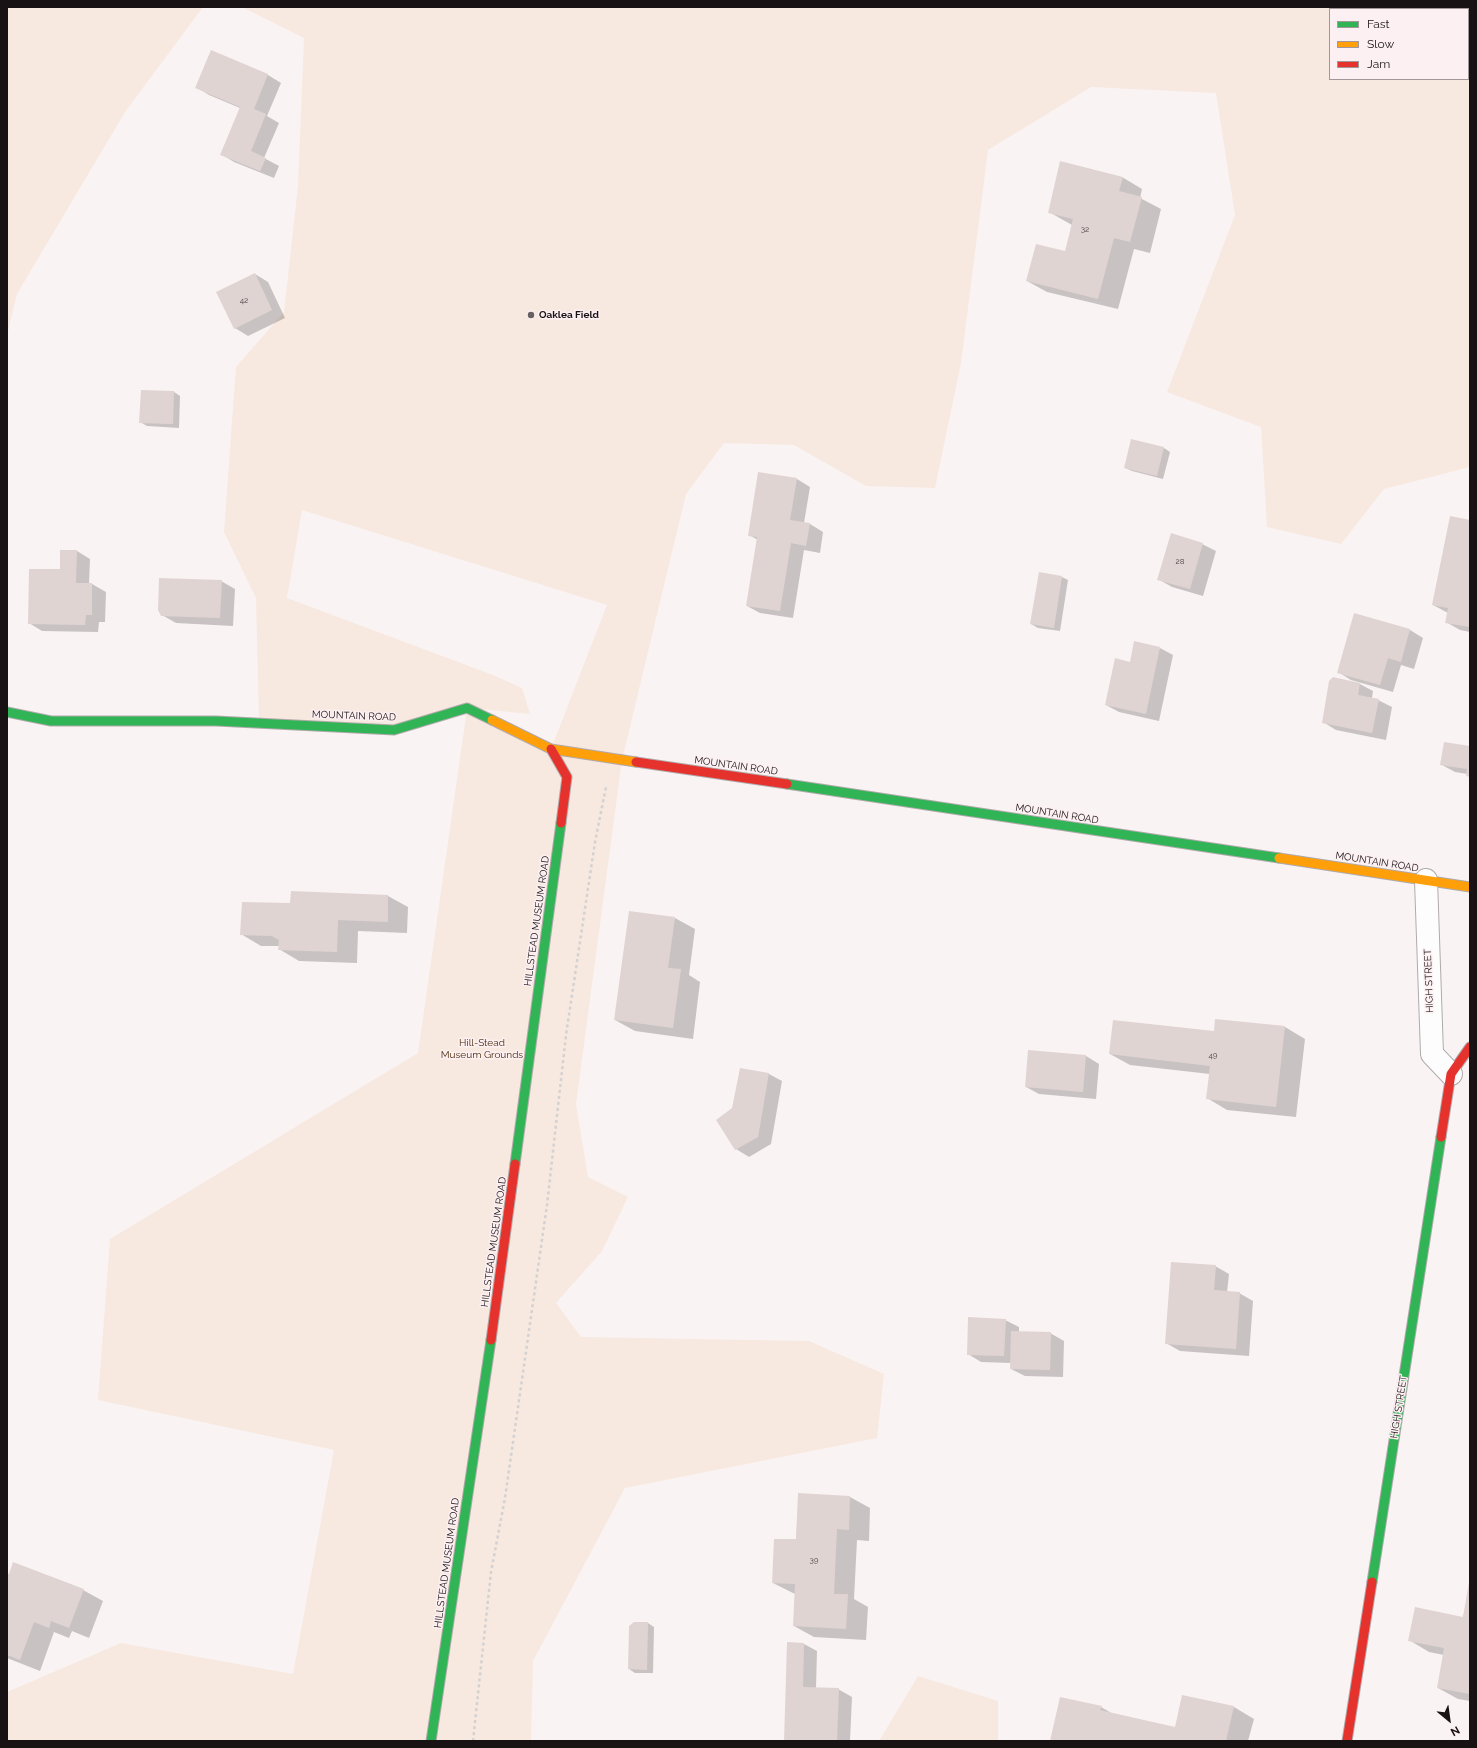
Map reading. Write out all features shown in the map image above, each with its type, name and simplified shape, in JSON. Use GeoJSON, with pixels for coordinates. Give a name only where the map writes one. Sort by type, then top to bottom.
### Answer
{"type":"FeatureCollection","features":[{"type":"Feature","properties":{"kind":"street","name":"MOUNTAIN ROAD"},"geometry":{"type":"LineString","coordinates":[[7,712],[51,721],[216,721],[394,730],[468,708],[551,749],[1470,887]]}},
{"type":"Feature","properties":{"kind":"street","name":"HILLSTEAD MUSEUM ROAD"},"geometry":{"type":"LineString","coordinates":[[431,1741],[494,1322],[567,777],[551,749]]}},
{"type":"Feature","properties":{"kind":"street","name":"HIGH STREET"},"geometry":{"type":"LineString","coordinates":[[1426,880],[1432,1054],[1451,1074]]}},
{"type":"Feature","properties":{"kind":"street","name":"HIGH STREET"},"geometry":{"type":"LineString","coordinates":[[1347,1741],[1451,1074],[1470,1047]]}},
{"type":"Feature","properties":{"kind":"path"},"geometry":{"type":"LineString","coordinates":[[473,1741],[492,1572],[505,1498],[547,1204],[566,1035],[595,842],[612,758]]}},
{"type":"Feature","properties":{"kind":"green space"},"geometry":{"type":"Polygon","coordinates":[[[7,7],[203,7],[125,112],[17,294],[7,335],[7,7]]]}},
{"type":"Feature","properties":{"kind":"green space","name":"Hill-Stead Museum Grounds"},"geometry":{"type":"Polygon","coordinates":[[[242,7],[1470,7],[1470,467],[1384,489],[1341,544],[1267,527],[1261,427],[1167,392],[1235,215],[1216,93],[1091,87],[988,150],[961,363],[935,488],[866,486],[794,445],[724,443],[686,494],[622,760],[576,1104],[588,1177],[628,1197],[602,1251],[556,1303],[581,1337],[809,1341],[884,1374],[877,1438],[625,1488],[533,1661],[531,1741],[7,1741],[7,1692],[121,1643],[293,1674],[334,1450],[98,1400],[110,1239],[418,1053],[467,709],[394,730],[259,723],[256,598],[224,532],[236,367],[284,312],[298,186],[304,38],[242,7]],[[302,510],[287,598],[493,675],[522,688],[530,714],[469,708],[551,749],[607,605],[302,510]]]}},
{"type":"Feature","properties":{"kind":"green space"},"geometry":{"type":"Polygon","coordinates":[[[918,1676],[998,1701],[998,1741],[879,1741],[918,1676]]]}},
{"type":"Feature","properties":{"kind":"building"},"geometry":{"type":"Polygon","coordinates":[[[211,50],[268,74],[254,109],[266,114],[251,151],[266,158],[260,171],[220,155],[240,107],[195,88],[211,50]]]}},
{"type":"Feature","properties":{"kind":"building"},"geometry":{"type":"Polygon","coordinates":[[[1060,161],[1123,177],[1119,191],[1142,197],[1130,242],[1114,238],[1098,299],[1026,281],[1036,244],[1065,251],[1073,219],[1048,213],[1060,161]]]}},
{"type":"Feature","properties":{"kind":"building"},"geometry":{"type":"Polygon","coordinates":[[[255,273],[272,310],[234,329],[216,292],[255,273]]]}},
{"type":"Feature","properties":{"kind":"building"},"geometry":{"type":"Polygon","coordinates":[[[141,390],[174,391],[173,424],[139,423],[141,390]]]}},
{"type":"Feature","properties":{"kind":"building"},"geometry":{"type":"Polygon","coordinates":[[[1131,439],[1164,447],[1157,476],[1124,468],[1131,439]]]}},
{"type":"Feature","properties":{"kind":"building"},"geometry":{"type":"Polygon","coordinates":[[[758,472],[797,478],[790,520],[810,523],[806,546],[791,543],[780,611],[746,606],[757,537],[748,536],[758,472]]]}},
{"type":"Feature","properties":{"kind":"building"},"geometry":{"type":"Polygon","coordinates":[[[1450,516],[1470,520],[1470,627],[1445,623],[1448,608],[1432,605],[1450,516]]]}},
{"type":"Feature","properties":{"kind":"building"},"geometry":{"type":"Polygon","coordinates":[[[1171,533],[1203,543],[1190,589],[1157,580],[1171,533]]]}},
{"type":"Feature","properties":{"kind":"building"},"geometry":{"type":"Polygon","coordinates":[[[60,550],[77,550],[76,583],[92,583],[92,615],[86,615],[85,625],[28,624],[29,569],[60,569],[60,550]]]}},
{"type":"Feature","properties":{"kind":"building"},"geometry":{"type":"Polygon","coordinates":[[[1039,572],[1062,576],[1054,628],[1030,624],[1039,572]]]}},
{"type":"Feature","properties":{"kind":"building"},"geometry":{"type":"Polygon","coordinates":[[[159,578],[222,580],[220,618],[161,616],[158,610],[159,578]]]}},
{"type":"Feature","properties":{"kind":"building"},"geometry":{"type":"Polygon","coordinates":[[[1354,613],[1410,629],[1401,662],[1388,658],[1380,685],[1337,673],[1354,613]]]}},
{"type":"Feature","properties":{"kind":"building"},"geometry":{"type":"Polygon","coordinates":[[[1134,641],[1160,647],[1146,714],[1105,705],[1115,658],[1130,662],[1134,641]]]}},
{"type":"Feature","properties":{"kind":"building"},"geometry":{"type":"Polygon","coordinates":[[[1333,677],[1360,683],[1358,695],[1379,699],[1372,733],[1322,723],[1329,681],[1333,677]]]}},
{"type":"Feature","properties":{"kind":"building"},"geometry":{"type":"Polygon","coordinates":[[[1444,742],[1470,746],[1470,777],[1466,776],[1467,769],[1440,765],[1444,742]]]}},
{"type":"Feature","properties":{"kind":"building"},"geometry":{"type":"Polygon","coordinates":[[[291,891],[388,895],[388,922],[338,920],[337,952],[278,950],[279,940],[272,936],[240,935],[242,902],[290,903],[291,891]]]}},
{"type":"Feature","properties":{"kind":"building"},"geometry":{"type":"Polygon","coordinates":[[[629,911],[675,917],[668,968],[681,969],[673,1028],[614,1020],[629,911]]]}},
{"type":"Feature","properties":{"kind":"building"},"geometry":{"type":"Polygon","coordinates":[[[1215,1019],[1285,1026],[1276,1107],[1206,1099],[1210,1066],[1109,1054],[1113,1020],[1214,1031],[1215,1019]]]}},
{"type":"Feature","properties":{"kind":"building"},"geometry":{"type":"Polygon","coordinates":[[[1028,1050],[1086,1055],[1083,1092],[1025,1087],[1028,1050]]]}},
{"type":"Feature","properties":{"kind":"building"},"geometry":{"type":"Polygon","coordinates":[[[740,1068],[769,1073],[758,1137],[735,1150],[716,1120],[732,1108],[740,1068]]]}},
{"type":"Feature","properties":{"kind":"building"},"geometry":{"type":"Polygon","coordinates":[[[1171,1262],[1216,1265],[1214,1290],[1240,1292],[1236,1349],[1165,1344],[1171,1262]]]}},
{"type":"Feature","properties":{"kind":"building"},"geometry":{"type":"Polygon","coordinates":[[[968,1317],[1006,1319],[1004,1356],[967,1355],[968,1317]]]}},
{"type":"Feature","properties":{"kind":"building"},"geometry":{"type":"Polygon","coordinates":[[[1011,1331],[1051,1332],[1050,1370],[1010,1369],[1011,1331]]]}},
{"type":"Feature","properties":{"kind":"building"},"geometry":{"type":"Polygon","coordinates":[[[798,1493],[850,1496],[849,1530],[837,1529],[834,1594],[848,1594],[846,1629],[793,1626],[795,1584],[772,1583],[774,1539],[796,1539],[798,1493]]]}},
{"type":"Feature","properties":{"kind":"building"},"geometry":{"type":"Polygon","coordinates":[[[13,1562],[84,1589],[69,1628],[51,1621],[49,1628],[34,1622],[20,1660],[7,1655],[7,1573],[9,1574],[13,1562]]]}},
{"type":"Feature","properties":{"kind":"building"},"geometry":{"type":"Polygon","coordinates":[[[1469,1582],[1470,1694],[1437,1688],[1444,1648],[1408,1641],[1415,1607],[1463,1617],[1469,1582]]]}},
{"type":"Feature","properties":{"kind":"building"},"geometry":{"type":"Polygon","coordinates":[[[634,1622],[648,1622],[647,1670],[628,1669],[629,1626],[634,1622]]]}},
{"type":"Feature","properties":{"kind":"building"},"geometry":{"type":"Polygon","coordinates":[[[787,1642],[804,1643],[803,1687],[839,1688],[837,1741],[784,1741],[787,1642]]]}},
{"type":"Feature","properties":{"kind":"building"},"geometry":{"type":"Polygon","coordinates":[[[1182,1695],[1234,1706],[1226,1741],[1050,1741],[1060,1697],[1102,1706],[1100,1710],[1175,1727],[1182,1695]]]}},
{"type":"Feature","properties":{"kind":"traffic: fast"},"geometry":{"type":"LineString","coordinates":[[7,712],[51,721],[216,721],[394,730],[467,708],[492,720]]}},
{"type":"Feature","properties":{"kind":"traffic: fast"},"geometry":{"type":"LineString","coordinates":[[787,784],[1279,858]]}},
{"type":"Feature","properties":{"kind":"traffic: fast"},"geometry":{"type":"LineString","coordinates":[[515,1164],[561,823]]}},
{"type":"Feature","properties":{"kind":"traffic: fast"},"geometry":{"type":"LineString","coordinates":[[1372,1582],[1441,1137]]}},
{"type":"Feature","properties":{"kind":"traffic: fast"},"geometry":{"type":"LineString","coordinates":[[431,1741],[491,1340]]}},
{"type":"Feature","properties":{"kind":"traffic: slow"},"geometry":{"type":"LineString","coordinates":[[492,720],[551,749],[636,762]]}},
{"type":"Feature","properties":{"kind":"traffic: slow"},"geometry":{"type":"LineString","coordinates":[[1279,858],[1470,887]]}},
{"type":"Feature","properties":{"kind":"traffic: jam"},"geometry":{"type":"LineString","coordinates":[[551,749],[567,777],[561,823]]}},
{"type":"Feature","properties":{"kind":"traffic: jam"},"geometry":{"type":"LineString","coordinates":[[636,762],[787,784]]}},
{"type":"Feature","properties":{"kind":"traffic: jam"},"geometry":{"type":"LineString","coordinates":[[1441,1137],[1451,1074],[1470,1047]]}},
{"type":"Feature","properties":{"kind":"traffic: jam"},"geometry":{"type":"LineString","coordinates":[[491,1340],[515,1164]]}},
{"type":"Feature","properties":{"kind":"traffic: jam"},"geometry":{"type":"LineString","coordinates":[[1347,1741],[1372,1582]]}},
{"type":"Feature","properties":{"kind":"place","name":"Oaklea Field"},"geometry":{"type":"Point","coordinates":[531,315]}}]}
